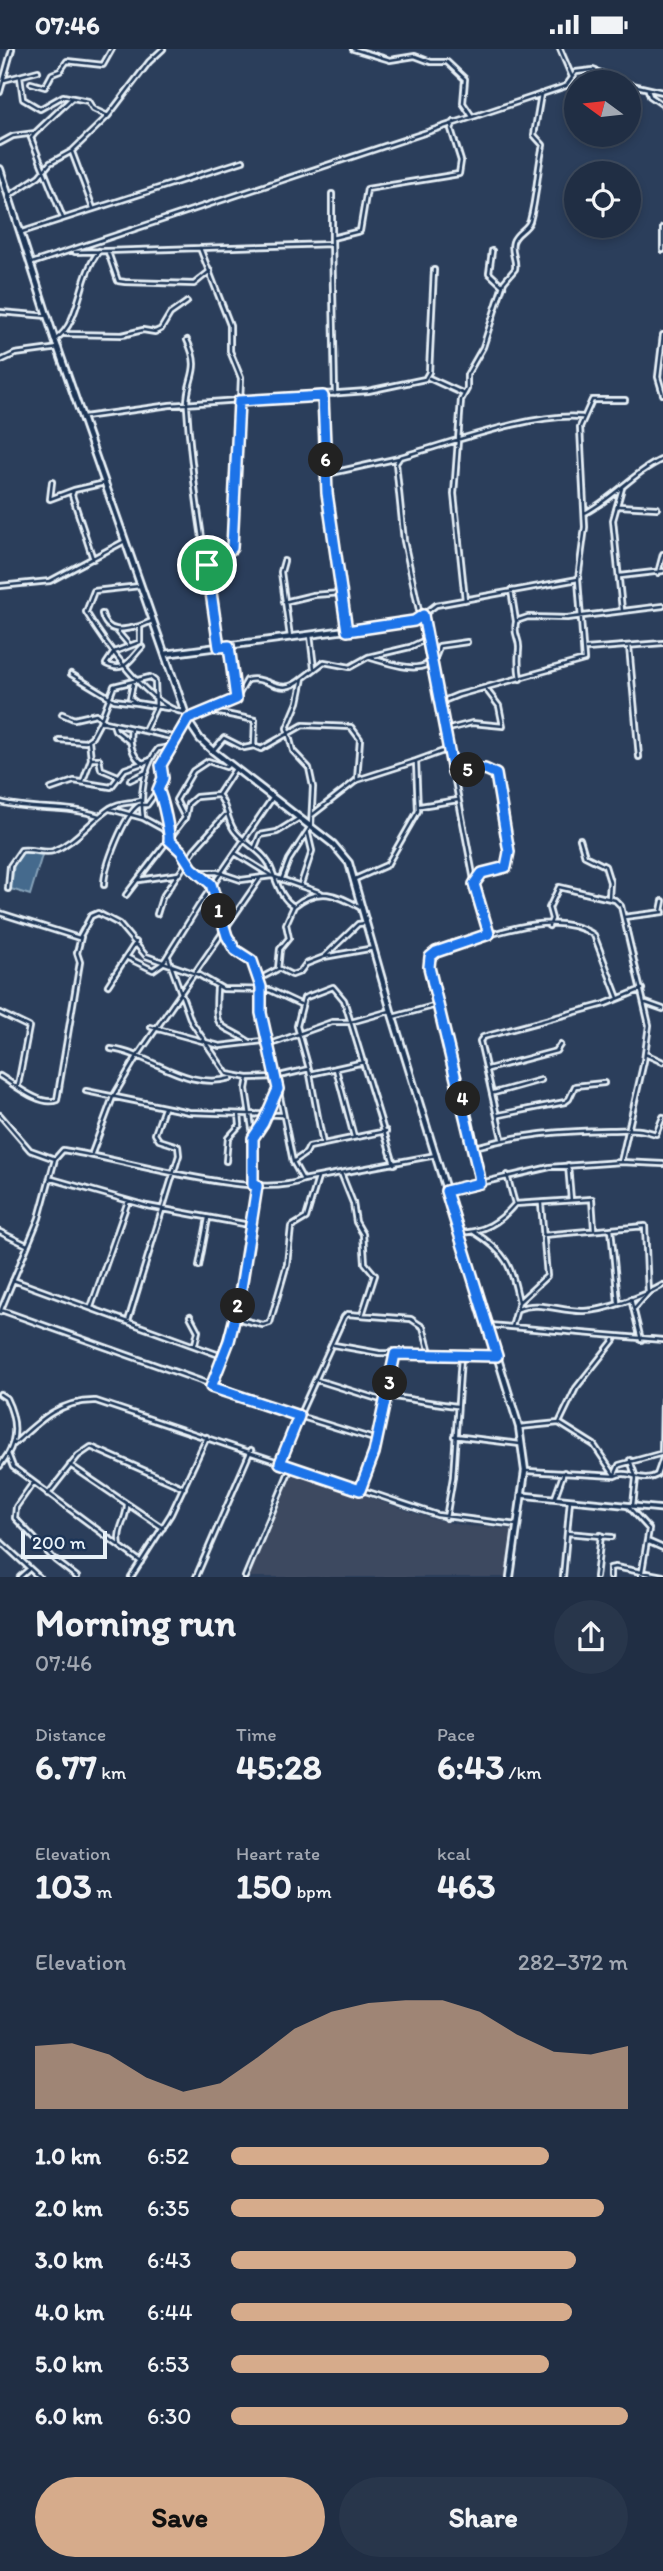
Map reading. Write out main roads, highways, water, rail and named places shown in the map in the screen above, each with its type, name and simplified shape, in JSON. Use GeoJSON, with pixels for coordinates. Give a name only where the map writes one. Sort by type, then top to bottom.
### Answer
{"type":"FeatureCollection","features":[{"type":"Feature","properties":{"kind":"main road"},"geometry":{"type":"LineString","coordinates":[[0,169],[55,339],[184,712],[200,739],[213,751],[340,850],[355,879],[392,1014],[523,1444],[526,1471],[510,1577]]}},
{"type":"Feature","properties":{"kind":"main road"},"geometry":{"type":"LineString","coordinates":[[164,654],[414,621]]}}]}
